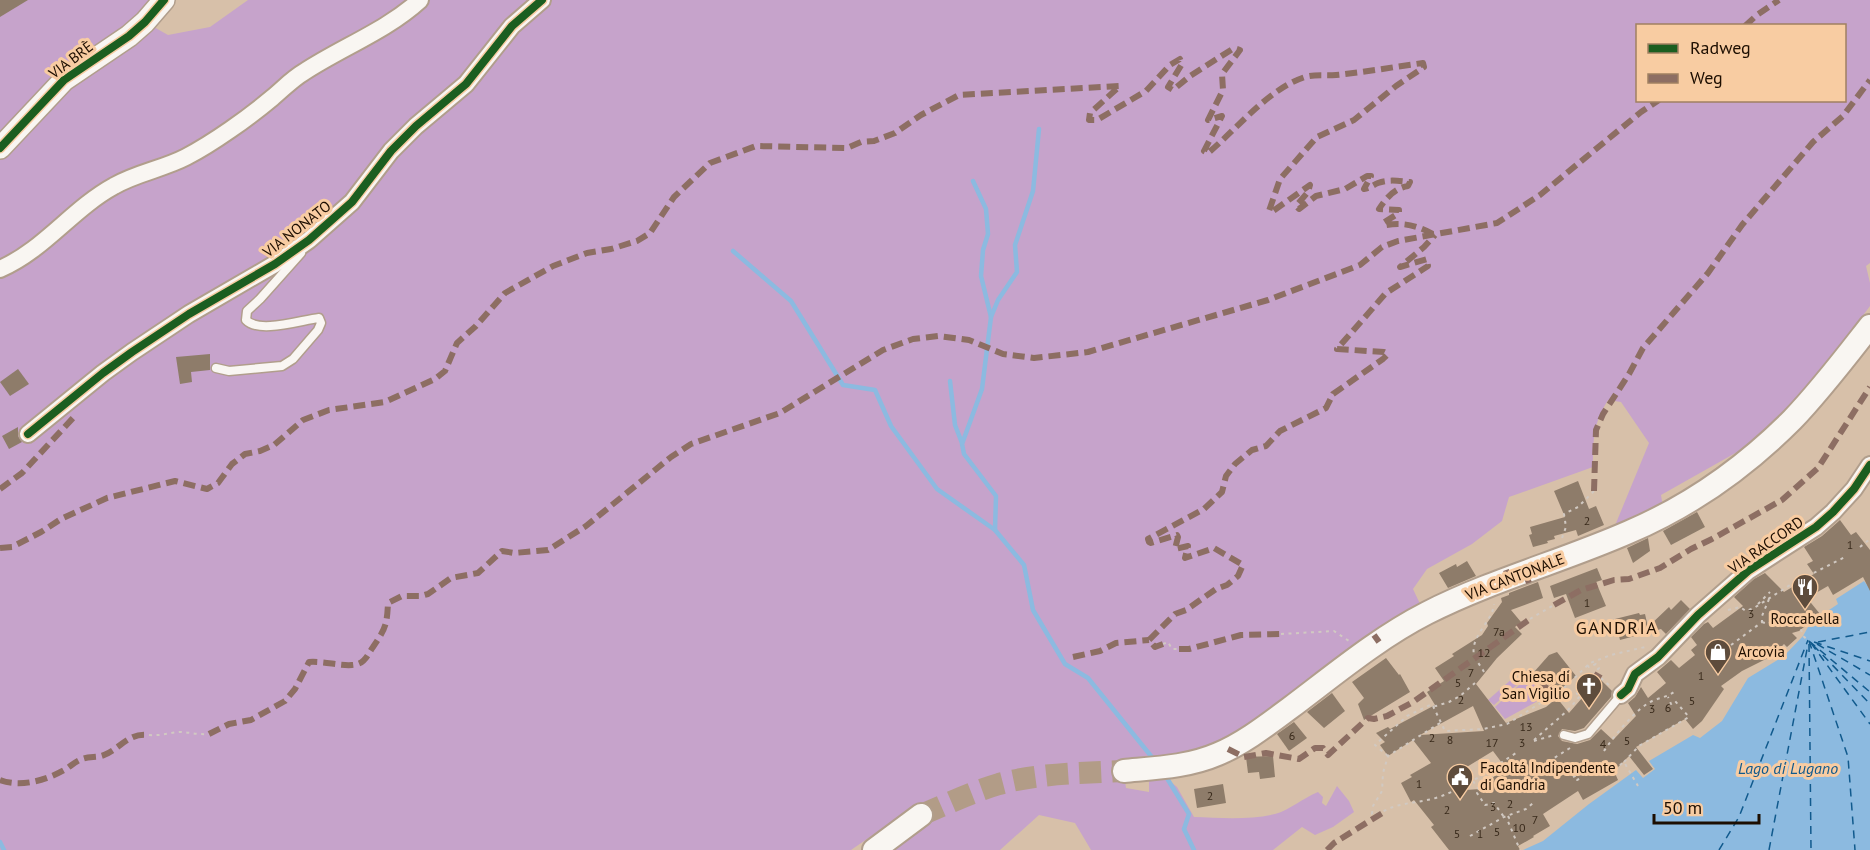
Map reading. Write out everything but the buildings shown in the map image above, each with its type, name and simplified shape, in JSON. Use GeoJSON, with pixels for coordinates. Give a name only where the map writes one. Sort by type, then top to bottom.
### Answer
{"type":"FeatureCollection","features":[{"type":"Feature","properties":{"kind":"main road","name":"VIA CANTONALE"},"geometry":{"type":"LineString","coordinates":[[1124,771],[1161,768],[1216,755],[1241,742],[1379,642],[1426,613],[1630,532],[1739,473],[1792,420],[1870,326]]}},
{"type":"Feature","properties":{"kind":"main road"},"geometry":{"type":"LineString","coordinates":[[874,850],[921,815]]}},
{"type":"Feature","properties":{"kind":"street","name":"VIA BRÈ"},"geometry":{"type":"LineString","coordinates":[[0,148],[64,80],[129,36],[164,0]]}},
{"type":"Feature","properties":{"kind":"street"},"geometry":{"type":"LineString","coordinates":[[0,269],[24,257],[45,242],[113,186],[196,151],[267,102],[303,72],[346,46],[389,25],[420,0]]}},
{"type":"Feature","properties":{"kind":"street","name":"VIA NONATO"},"geometry":{"type":"LineString","coordinates":[[28,434],[125,357],[189,314],[255,276],[309,240],[352,202],[392,151],[416,126],[466,84],[505,34],[542,0]]}},
{"type":"Feature","properties":{"kind":"street","name":"VIA RACCORD"},"geometry":{"type":"LineString","coordinates":[[1621,695],[1628,689],[1635,674],[1658,657],[1698,615],[1748,571],[1823,521],[1854,489],[1870,465]]}},
{"type":"Feature","properties":{"kind":"lane","name":"VIA NONATO"},"geometry":{"type":"LineString","coordinates":[[216,368],[230,371],[282,366],[293,359],[318,330],[321,323],[319,318],[286,324],[255,326],[248,323],[246,316],[249,309],[300,254],[309,240]]}},
{"type":"Feature","properties":{"kind":"lane"},"geometry":{"type":"LineString","coordinates":[[1564,735],[1575,738],[1587,734],[1621,695]]}},
{"type":"Feature","properties":{"kind":"path"},"geometry":{"type":"LineString","coordinates":[[1562,539],[1566,527],[1564,514],[1578,507],[1594,491]]}},
{"type":"Feature","properties":{"kind":"path"},"geometry":{"type":"LineString","coordinates":[[1860,548],[1870,538]]}},
{"type":"Feature","properties":{"kind":"path"},"geometry":{"type":"LineString","coordinates":[[1770,592],[1754,608],[1790,585],[1845,557]]}},
{"type":"Feature","properties":{"kind":"path"},"geometry":{"type":"LineString","coordinates":[[1484,672],[1475,657],[1474,650],[1476,641],[1494,610],[1494,597]]}},
{"type":"Feature","properties":{"kind":"path"},"geometry":{"type":"LineString","coordinates":[[1762,622],[1769,599]]}},
{"type":"Feature","properties":{"kind":"path"},"geometry":{"type":"LineString","coordinates":[[1530,619],[1554,605]]}},
{"type":"Feature","properties":{"kind":"path"},"geometry":{"type":"LineString","coordinates":[[1762,622],[1768,624],[1775,620],[1781,624],[1790,615],[1808,640]]}},
{"type":"Feature","properties":{"kind":"path"},"geometry":{"type":"LineString","coordinates":[[1719,654],[1762,622]]}},
{"type":"Feature","properties":{"kind":"path"},"geometry":{"type":"LineString","coordinates":[[1281,634],[1334,631],[1351,643]]}},
{"type":"Feature","properties":{"kind":"path"},"geometry":{"type":"LineString","coordinates":[[1163,644],[1168,642],[1172,649],[1179,649]]}},
{"type":"Feature","properties":{"kind":"path"},"geometry":{"type":"LineString","coordinates":[[1433,706],[1445,731],[1483,729],[1507,724],[1563,689],[1587,665],[1611,655],[1645,646]]}},
{"type":"Feature","properties":{"kind":"path"},"geometry":{"type":"LineString","coordinates":[[1581,778],[1577,780],[1572,772],[1560,774],[1551,762],[1571,747],[1570,741],[1564,735],[1552,735],[1534,740],[1581,695],[1596,675],[1599,668],[1596,664],[1589,667],[1587,665]]}},
{"type":"Feature","properties":{"kind":"path"},"geometry":{"type":"LineString","coordinates":[[1521,677],[1527,672]]}},
{"type":"Feature","properties":{"kind":"path"},"geometry":{"type":"LineString","coordinates":[[1548,689],[1554,682]]}},
{"type":"Feature","properties":{"kind":"path"},"geometry":{"type":"LineString","coordinates":[[1388,756],[1375,745],[1407,717],[1430,705],[1454,699],[1475,683]]}},
{"type":"Feature","properties":{"kind":"path"},"geometry":{"type":"LineString","coordinates":[[1563,689],[1581,695]]}},
{"type":"Feature","properties":{"kind":"path"},"geometry":{"type":"LineString","coordinates":[[1604,750],[1612,738],[1648,703],[1668,697],[1674,692]]}},
{"type":"Feature","properties":{"kind":"path"},"geometry":{"type":"LineString","coordinates":[[1592,772],[1601,768],[1608,771],[1614,769],[1639,746],[1689,717],[1675,701],[1671,704],[1668,697]]}},
{"type":"Feature","properties":{"kind":"path"},"geometry":{"type":"LineString","coordinates":[[1440,723],[1388,756],[1383,772],[1382,791],[1372,814],[1376,815],[1392,807],[1436,798],[1473,781],[1516,753]]}},
{"type":"Feature","properties":{"kind":"path"},"geometry":{"type":"LineString","coordinates":[[149,735],[162,736],[175,732],[209,734]]}},
{"type":"Feature","properties":{"kind":"path"},"geometry":{"type":"LineString","coordinates":[[1624,762],[1638,786]]}},
{"type":"Feature","properties":{"kind":"path"},"geometry":{"type":"LineString","coordinates":[[1573,776],[1588,769]]}},
{"type":"Feature","properties":{"kind":"path"},"geometry":{"type":"LineString","coordinates":[[1473,781],[1480,791],[1477,793],[1485,806],[1494,803],[1509,818],[1507,819],[1520,850]]}},
{"type":"Feature","properties":{"kind":"path"},"geometry":{"type":"LineString","coordinates":[[1470,836],[1506,816],[1526,809],[1533,803]]}},
{"type":"Feature","properties":{"kind":"shaded area"},"geometry":{"type":"Polygon","coordinates":[[[0,0],[164,0],[145,22],[168,35],[210,27],[248,0],[1870,0],[1870,263],[1866,266],[1870,283],[1870,306],[1824,368],[1802,393],[1746,447],[1661,495],[1663,507],[1614,528],[1649,443],[1621,402],[1608,400],[1599,417],[1595,432],[1593,467],[1509,497],[1502,521],[1472,544],[1427,569],[1413,589],[1421,606],[1243,730],[1208,747],[1163,757],[1122,759],[1126,788],[1149,792],[1149,778],[1166,778],[1177,787],[1194,817],[1266,816],[1286,810],[1318,792],[1323,797],[1322,803],[1326,806],[1337,786],[1349,801],[1354,812],[1333,827],[1315,835],[1302,827],[1273,850],[1091,850],[1075,823],[1039,815],[1000,850],[889,850],[915,806],[851,850],[0,850],[0,0]]]}},
{"type":"Feature","properties":{"kind":"shaded area"},"geometry":{"type":"Polygon","coordinates":[[[1529,676],[1545,693],[1536,702],[1505,719],[1495,707],[1529,676]]]}},
{"type":"Feature","properties":{"kind":"shaded area"},"geometry":{"type":"Polygon","coordinates":[[[1514,677],[1519,683],[1494,705],[1488,700],[1514,677]]]}},
{"type":"Feature","properties":{"kind":"water","name":"Lago di Lugano"},"geometry":{"type":"Polygon","coordinates":[[[1864,581],[1870,589],[1870,850],[1523,850],[1543,841],[1636,770],[1643,778],[1655,769],[1649,761],[1693,735],[1700,738],[1722,721],[1748,678],[1784,656],[1803,636],[1808,627],[1838,604],[1836,599],[1864,581]]]}},
{"type":"Feature","properties":{"kind":"waterway"},"geometry":{"type":"LineString","coordinates":[[991,317],[998,300],[1017,272],[1015,245],[1033,191],[1039,129]]}},
{"type":"Feature","properties":{"kind":"waterway"},"geometry":{"type":"LineString","coordinates":[[973,181],[986,209],[988,234],[983,250],[981,276],[991,317],[982,389],[962,444],[964,454],[996,496],[995,530]]}},
{"type":"Feature","properties":{"kind":"waterway"},"geometry":{"type":"LineString","coordinates":[[733,251],[791,301],[843,385],[875,390],[891,426],[937,489],[995,530],[1024,565],[1033,610],[1065,664],[1088,678],[1155,761]]}},
{"type":"Feature","properties":{"kind":"waterway"},"geometry":{"type":"LineString","coordinates":[[950,381],[955,425],[962,443]]}},
{"type":"Feature","properties":{"kind":"waterway"},"geometry":{"type":"LineString","coordinates":[[1165,775],[1189,814],[1184,829],[1194,850]]}},
{"type":"Feature","properties":{"kind":"waterway"},"geometry":{"type":"LineString","coordinates":[[0,842],[4,850]]}},
{"type":"Feature","properties":{"kind":"ferry route"},"geometry":{"type":"LineString","coordinates":[[1818,642],[1870,632]]}},
{"type":"Feature","properties":{"kind":"ferry route"},"geometry":{"type":"LineString","coordinates":[[1719,850],[1739,817],[1808,640]]}},
{"type":"Feature","properties":{"kind":"ferry route"},"geometry":{"type":"LineString","coordinates":[[1809,641],[1848,757],[1855,850]]}},
{"type":"Feature","properties":{"kind":"ferry route"},"geometry":{"type":"LineString","coordinates":[[1809,641],[1870,692]]}},
{"type":"Feature","properties":{"kind":"ferry route"},"geometry":{"type":"LineString","coordinates":[[1814,642],[1870,661]]}},
{"type":"Feature","properties":{"kind":"ferry route"},"geometry":{"type":"LineString","coordinates":[[1811,643],[1870,724]]}},
{"type":"Feature","properties":{"kind":"ferry route"},"geometry":{"type":"LineString","coordinates":[[1769,850],[1808,644]]}},
{"type":"Feature","properties":{"kind":"ferry route"},"geometry":{"type":"LineString","coordinates":[[1809,644],[1811,850]]}},
{"type":"Feature","properties":{"kind":"ferry route"},"geometry":{"type":"LineString","coordinates":[[1817,644],[1870,675]]}},
{"type":"Feature","properties":{"kind":"ferry route"},"geometry":{"type":"LineString","coordinates":[[1813,645],[1870,704]]}},
{"type":"Feature","properties":{"kind":"tunnel"},"geometry":{"type":"LineString","coordinates":[[921,815],[979,791],[1014,780],[1062,774],[1124,771]]}},
{"type":"Feature","properties":{"kind":"marked path"},"geometry":{"type":"LineString","coordinates":[[1747,24],[1779,0]]}},
{"type":"Feature","properties":{"kind":"marked path"},"geometry":{"type":"LineString","coordinates":[[0,548],[12,547],[61,519],[107,498],[175,481],[207,489],[218,483],[232,464],[245,454],[274,445],[303,420],[329,410],[385,402],[435,379],[445,371],[457,343],[476,326],[505,293],[553,266],[587,253],[637,241],[650,233],[674,197],[710,163],[756,146],[847,148],[861,142],[874,141],[895,133],[921,115],[959,95],[1120,86],[1090,113],[1089,120],[1097,120],[1146,91],[1170,65],[1180,59],[1182,64],[1168,87],[1173,90],[1190,76],[1234,48],[1240,50],[1222,74],[1223,90],[1208,120],[1222,116],[1204,151],[1208,153],[1266,100],[1291,83],[1305,77],[1347,74],[1423,63],[1424,67],[1354,120],[1317,137],[1280,179],[1269,211],[1273,211],[1310,185],[1308,192],[1296,206],[1299,209],[1316,196],[1345,189],[1371,176],[1364,189],[1386,181],[1410,182],[1408,186],[1391,194],[1379,209],[1399,210],[1399,213],[1383,223],[1411,226],[1435,235]]}},
{"type":"Feature","properties":{"kind":"marked path"},"geometry":{"type":"LineString","coordinates":[[1594,491],[1596,430],[1603,414],[1643,348],[1708,273],[1742,225],[1813,142],[1843,116],[1870,80]]}},
{"type":"Feature","properties":{"kind":"marked path"},"geometry":{"type":"LineString","coordinates":[[209,734],[229,724],[251,720],[285,701],[295,689],[309,662],[347,665],[363,662],[383,631],[388,603],[402,596],[428,594],[451,578],[478,573],[502,551],[514,553],[548,550],[586,526],[671,457],[691,444],[780,413],[883,350],[913,339],[938,336],[969,340],[1003,354],[1034,358],[1088,352],[1268,300],[1360,265],[1382,247],[1398,241],[1497,223],[1540,195],[1656,102]]}},
{"type":"Feature","properties":{"kind":"marked path"},"geometry":{"type":"LineString","coordinates":[[1163,644],[1155,647],[1149,640],[1175,614],[1186,610],[1216,589],[1227,585],[1238,576],[1243,565],[1214,548],[1185,558],[1188,546],[1175,549],[1177,535],[1151,543],[1148,539],[1204,509],[1222,492],[1226,476],[1235,464],[1252,450],[1266,446],[1280,431],[1326,408],[1333,394],[1388,354],[1337,349],[1386,293],[1428,266],[1427,259],[1400,267],[1435,235]]}},
{"type":"Feature","properties":{"kind":"marked path"},"geometry":{"type":"LineString","coordinates":[[1554,605],[1581,590],[1614,580],[1629,579],[1660,568],[1782,500],[1818,468],[1870,387]]}},
{"type":"Feature","properties":{"kind":"marked path"},"geometry":{"type":"LineString","coordinates":[[0,489],[22,473],[73,418]]}},
{"type":"Feature","properties":{"kind":"marked path"},"geometry":{"type":"LineString","coordinates":[[1506,570],[1509,578]]}},
{"type":"Feature","properties":{"kind":"marked path"},"geometry":{"type":"LineString","coordinates":[[1525,573],[1529,583]]}},
{"type":"Feature","properties":{"kind":"marked path"},"geometry":{"type":"LineString","coordinates":[[1228,749],[1244,757],[1266,753],[1299,759],[1315,748],[1323,748],[1328,755],[1368,718],[1387,716],[1413,702],[1530,619]]}},
{"type":"Feature","properties":{"kind":"marked path"},"geometry":{"type":"LineString","coordinates":[[1179,649],[1189,649],[1241,635],[1281,634]]}},
{"type":"Feature","properties":{"kind":"marked path"},"geometry":{"type":"LineString","coordinates":[[1374,635],[1379,642]]}},
{"type":"Feature","properties":{"kind":"marked path"},"geometry":{"type":"LineString","coordinates":[[1073,657],[1100,651],[1116,643],[1149,640]]}},
{"type":"Feature","properties":{"kind":"marked path"},"geometry":{"type":"LineString","coordinates":[[1527,672],[1548,689]]}},
{"type":"Feature","properties":{"kind":"marked path"},"geometry":{"type":"LineString","coordinates":[[1594,674],[1601,678]]}},
{"type":"Feature","properties":{"kind":"marked path"},"geometry":{"type":"LineString","coordinates":[[1552,695],[1550,693],[1557,683],[1554,682]]}},
{"type":"Feature","properties":{"kind":"marked path"},"geometry":{"type":"LineString","coordinates":[[0,780],[25,783],[42,779],[59,773],[85,758],[104,755],[130,738],[149,735]]}},
{"type":"Feature","properties":{"kind":"marked path"},"geometry":{"type":"LineString","coordinates":[[1327,850],[1334,843],[1384,812]]}},
{"type":"Feature","properties":{"kind":"cycle path"},"geometry":{"type":"LineString","coordinates":[[0,148],[64,80],[129,36],[164,0]]}},
{"type":"Feature","properties":{"kind":"cycle path"},"geometry":{"type":"LineString","coordinates":[[28,434],[132,352],[189,314],[275,264],[309,240],[352,202],[391,151],[416,126],[466,84],[512,26],[542,0]]}},
{"type":"Feature","properties":{"kind":"cycle path"},"geometry":{"type":"LineString","coordinates":[[1621,695],[1628,689],[1635,674],[1658,657],[1698,615],[1748,571],[1816,527],[1833,512],[1854,489],[1870,465]]}},
{"type":"Feature","properties":{"kind":"place","name":"Roccabella"},"geometry":{"type":"Point","coordinates":[1805,610]}},
{"type":"Feature","properties":{"kind":"place","name":"Arcovia"},"geometry":{"type":"Point","coordinates":[1718,675]}},
{"type":"Feature","properties":{"kind":"place","name":"Chiesa di San Vigilio"},"geometry":{"type":"Point","coordinates":[1589,709]}},
{"type":"Feature","properties":{"kind":"place","name":"Facoltá Indipendente di Gandria"},"geometry":{"type":"Point","coordinates":[1460,800]}},
{"type":"Feature","properties":{"kind":"district","name":"GANDRIA"},"geometry":{"type":"Point","coordinates":[1617,628]}}]}
